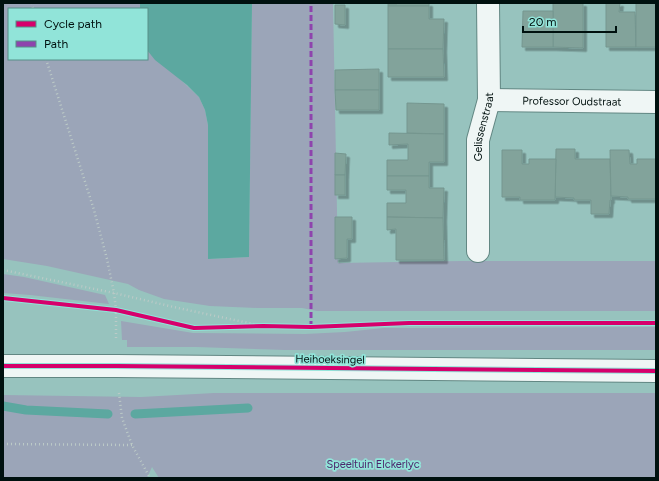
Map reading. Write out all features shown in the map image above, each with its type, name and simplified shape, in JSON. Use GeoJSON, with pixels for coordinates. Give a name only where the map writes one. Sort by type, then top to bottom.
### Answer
{"type":"FeatureCollection","features":[{"type":"Feature","properties":{"kind":"street","name":"Gelissenstraat"},"geometry":{"type":"LineString","coordinates":[[478,251],[478,140],[489,100],[488,3]]}},
{"type":"Feature","properties":{"kind":"street","name":"Professor Oudstraat"},"geometry":{"type":"LineString","coordinates":[[489,100],[656,102]]}},
{"type":"Feature","properties":{"kind":"street","name":"Heihoeksingel"},"geometry":{"type":"LineString","coordinates":[[3,366],[656,371]]}},
{"type":"Feature","properties":{"kind":"path"},"geometry":{"type":"LineString","coordinates":[[46,60],[94,210],[107,258],[116,310],[116,366],[122,418],[132,445],[150,478]]}},
{"type":"Feature","properties":{"kind":"path"},"geometry":{"type":"LineString","coordinates":[[3,270],[114,292],[178,308],[263,326]]}},
{"type":"Feature","properties":{"kind":"path"},"geometry":{"type":"LineString","coordinates":[[108,310],[124,312]]}},
{"type":"Feature","properties":{"kind":"path"},"geometry":{"type":"LineString","coordinates":[[240,327],[271,326]]}},
{"type":"Feature","properties":{"kind":"path"},"geometry":{"type":"LineString","coordinates":[[3,444],[132,445]]}},
{"type":"Feature","properties":{"kind":"green space"},"geometry":{"type":"Polygon","coordinates":[[[3,3],[140,3],[140,8],[8,8],[8,60],[148,60],[148,49],[199,97],[205,110],[208,125],[208,259],[249,257],[252,3],[333,3],[338,263],[462,261],[656,261],[656,311],[317,311],[302,308],[210,306],[164,299],[139,290],[128,284],[47,266],[3,259],[3,3]]]}},
{"type":"Feature","properties":{"kind":"green space"},"geometry":{"type":"Polygon","coordinates":[[[3,274],[24,277],[105,295],[109,304],[3,293],[3,274]]]}},
{"type":"Feature","properties":{"kind":"green space"},"geometry":{"type":"Polygon","coordinates":[[[121,321],[193,333],[305,334],[384,328],[656,327],[656,350],[285,350],[196,347],[127,347],[127,340],[122,340],[121,321]]]}},
{"type":"Feature","properties":{"kind":"green space","name":"Speeltuin Elckerlyc"},"geometry":{"type":"Polygon","coordinates":[[[214,393],[656,393],[656,478],[159,478],[152,467],[147,478],[3,478],[3,395],[141,397],[214,393]]]}},
{"type":"Feature","properties":{"kind":"water"},"geometry":{"type":"Polygon","coordinates":[[[140,3],[252,3],[249,257],[208,259],[208,125],[205,110],[199,97],[187,85],[155,60],[148,51],[148,8],[140,8],[140,3]]]}},
{"type":"Feature","properties":{"kind":"building"},"geometry":{"type":"Polygon","coordinates":[[[429,3],[429,6],[388,6],[388,4],[429,3]]]}},
{"type":"Feature","properties":{"kind":"building"},"geometry":{"type":"Polygon","coordinates":[[[553,3],[583,3],[583,48],[553,47],[553,3]]]}},
{"type":"Feature","properties":{"kind":"building"},"geometry":{"type":"Polygon","coordinates":[[[606,3],[620,3],[619,12],[635,12],[636,47],[606,47],[606,3]]]}},
{"type":"Feature","properties":{"kind":"building"},"geometry":{"type":"Polygon","coordinates":[[[636,3],[656,3],[656,47],[636,47],[636,3]]]}},
{"type":"Feature","properties":{"kind":"building"},"geometry":{"type":"Polygon","coordinates":[[[335,5],[345,5],[345,25],[335,24],[335,5]]]}},
{"type":"Feature","properties":{"kind":"building"},"geometry":{"type":"Polygon","coordinates":[[[388,6],[429,6],[429,19],[444,19],[443,49],[388,49],[388,6]]]}},
{"type":"Feature","properties":{"kind":"building"},"geometry":{"type":"Polygon","coordinates":[[[523,11],[553,11],[553,47],[522,47],[523,11]]]}},
{"type":"Feature","properties":{"kind":"building"},"geometry":{"type":"Polygon","coordinates":[[[388,49],[443,49],[444,77],[388,77],[388,49]]]}},
{"type":"Feature","properties":{"kind":"building"},"geometry":{"type":"Polygon","coordinates":[[[379,69],[379,90],[335,90],[335,70],[379,69]]]}},
{"type":"Feature","properties":{"kind":"building"},"geometry":{"type":"Polygon","coordinates":[[[335,90],[379,90],[379,110],[336,110],[335,90]]]}},
{"type":"Feature","properties":{"kind":"building"},"geometry":{"type":"Polygon","coordinates":[[[407,103],[444,104],[444,134],[407,133],[407,103]]]}},
{"type":"Feature","properties":{"kind":"building"},"geometry":{"type":"Polygon","coordinates":[[[389,133],[444,134],[444,162],[429,162],[429,176],[387,176],[387,160],[408,160],[408,144],[389,145],[389,133]]]}},
{"type":"Feature","properties":{"kind":"building"},"geometry":{"type":"Polygon","coordinates":[[[556,149],[575,149],[575,159],[610,159],[611,200],[609,214],[591,214],[591,200],[574,200],[574,198],[555,197],[556,149]]]}},
{"type":"Feature","properties":{"kind":"building"},"geometry":{"type":"Polygon","coordinates":[[[502,150],[522,150],[522,164],[529,164],[529,159],[556,159],[555,200],[520,200],[520,197],[502,197],[502,150]]]}},
{"type":"Feature","properties":{"kind":"building"},"geometry":{"type":"Polygon","coordinates":[[[610,150],[629,150],[630,164],[637,164],[637,159],[656,159],[656,199],[628,199],[628,197],[611,196],[610,150]]]}},
{"type":"Feature","properties":{"kind":"building"},"geometry":{"type":"Polygon","coordinates":[[[335,153],[346,154],[345,175],[335,175],[335,153]]]}},
{"type":"Feature","properties":{"kind":"building"},"geometry":{"type":"Polygon","coordinates":[[[335,175],[345,175],[345,195],[335,195],[335,175]]]}},
{"type":"Feature","properties":{"kind":"building"},"geometry":{"type":"Polygon","coordinates":[[[387,176],[429,176],[429,188],[444,188],[443,218],[387,217],[387,203],[406,203],[406,190],[387,190],[387,176]]]}},
{"type":"Feature","properties":{"kind":"building"},"geometry":{"type":"Polygon","coordinates":[[[335,217],[352,217],[352,239],[347,239],[347,258],[335,259],[335,217]]]}},
{"type":"Feature","properties":{"kind":"building"},"geometry":{"type":"Polygon","coordinates":[[[387,217],[443,218],[444,260],[396,260],[396,229],[387,230],[387,217]]]}},
{"type":"Feature","properties":{"kind":"waterway"},"geometry":{"type":"LineString","coordinates":[[3,406],[26,410],[108,414]]}},
{"type":"Feature","properties":{"kind":"waterway"},"geometry":{"type":"LineString","coordinates":[[135,414],[248,408]]}},
{"type":"Feature","properties":{"kind":"marked path"},"geometry":{"type":"LineString","coordinates":[[311,3],[311,327]]}},
{"type":"Feature","properties":{"kind":"cycle path"},"geometry":{"type":"LineString","coordinates":[[3,298],[116,310],[194,328],[263,326],[311,327],[409,323],[656,323]]}},
{"type":"Feature","properties":{"kind":"cycle path"},"geometry":{"type":"LineString","coordinates":[[3,366],[656,371]]}}]}
